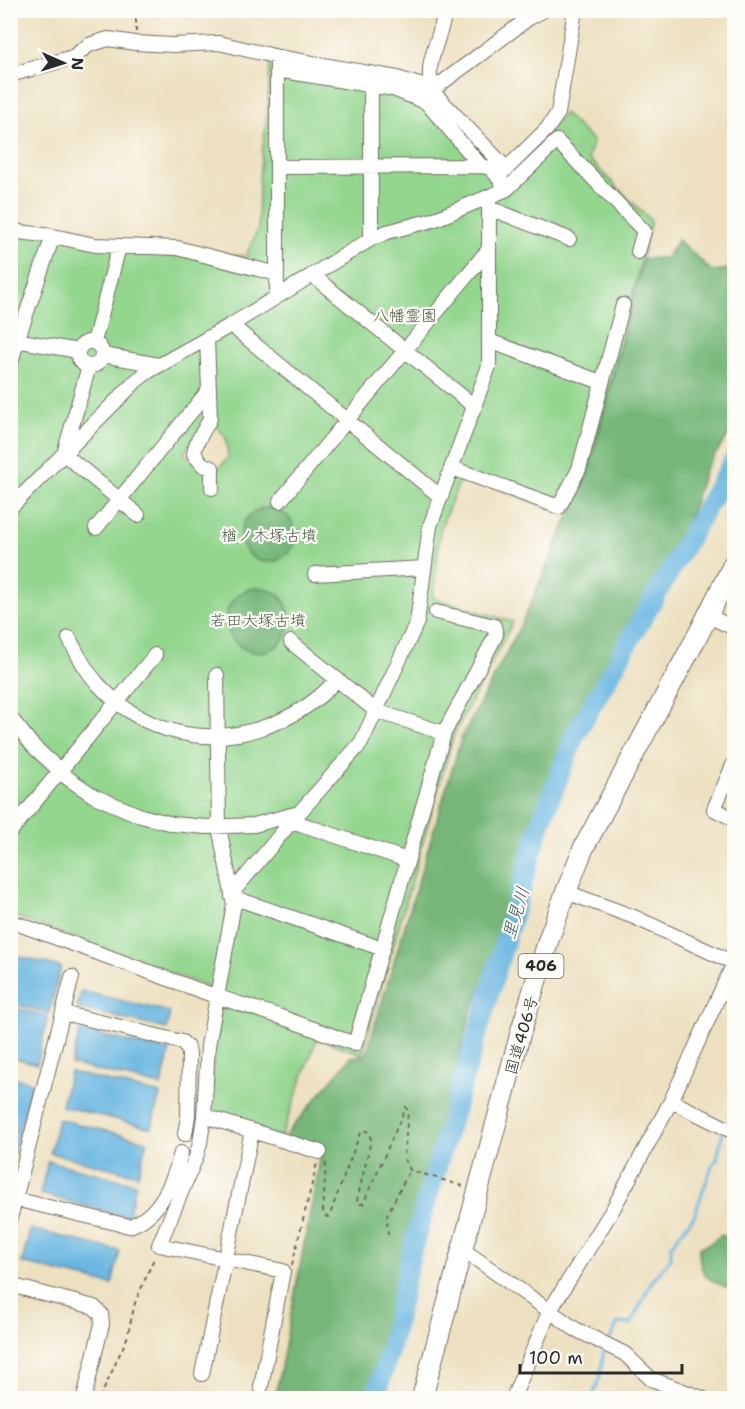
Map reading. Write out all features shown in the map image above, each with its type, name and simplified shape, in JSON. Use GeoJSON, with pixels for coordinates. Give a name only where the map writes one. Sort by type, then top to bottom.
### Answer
{"type":"FeatureCollection","features":[{"type":"Feature","properties":{"kind":"highway","name":"国道406号"},"geometry":{"type":"LineString","coordinates":[[422,1398],[521,1030],[549,938],[566,892],[583,849],[735,563]]}},
{"type":"Feature","properties":{"kind":"street"},"geometry":{"type":"LineString","coordinates":[[445,10],[431,63],[432,89],[503,173],[507,189]]}},
{"type":"Feature","properties":{"kind":"street"},"geometry":{"type":"LineString","coordinates":[[277,64],[381,74],[432,89],[529,18],[544,10]]}},
{"type":"Feature","properties":{"kind":"street"},"geometry":{"type":"LineString","coordinates":[[503,173],[547,129],[558,113],[575,10]]}},
{"type":"Feature","properties":{"kind":"street"},"geometry":{"type":"LineString","coordinates":[[10,75],[73,57],[97,41],[108,39],[172,45],[219,43],[277,64],[393,89],[426,102],[481,166]]}},
{"type":"Feature","properties":{"kind":"street"},"geometry":{"type":"LineString","coordinates":[[277,64],[277,296]]}},
{"type":"Feature","properties":{"kind":"street"},"geometry":{"type":"LineString","coordinates":[[371,85],[371,239]]}},
{"type":"Feature","properties":{"kind":"street"},"geometry":{"type":"LineString","coordinates":[[10,508],[136,381],[159,365],[231,325],[371,239],[387,232],[489,203],[557,141],[644,231],[638,252]]}},
{"type":"Feature","properties":{"kind":"street"},"geometry":{"type":"LineString","coordinates":[[277,166],[372,168],[481,166],[503,173]]}},
{"type":"Feature","properties":{"kind":"street"},"geometry":{"type":"LineString","coordinates":[[489,203],[569,238]]}},
{"type":"Feature","properties":{"kind":"street"},"geometry":{"type":"LineString","coordinates":[[232,895],[295,817],[361,743],[417,622],[430,526],[489,366],[489,203]]}},
{"type":"Feature","properties":{"kind":"street"},"geometry":{"type":"LineString","coordinates":[[10,231],[95,245],[177,248],[277,274]]}},
{"type":"Feature","properties":{"kind":"street"},"geometry":{"type":"LineString","coordinates":[[10,366],[14,340],[53,237]]}},
{"type":"Feature","properties":{"kind":"street"},"geometry":{"type":"LineString","coordinates":[[94,342],[119,247]]}},
{"type":"Feature","properties":{"kind":"street"},"geometry":{"type":"LineString","coordinates":[[280,501],[489,249]]}},
{"type":"Feature","properties":{"kind":"street"},"geometry":{"type":"LineString","coordinates":[[312,275],[475,407]]}},
{"type":"Feature","properties":{"kind":"street"},"geometry":{"type":"LineString","coordinates":[[452,468],[559,507],[579,469],[623,304]]}},
{"type":"Feature","properties":{"kind":"street"},"geometry":{"type":"LineString","coordinates":[[231,325],[441,497]]}},
{"type":"Feature","properties":{"kind":"street"},"geometry":{"type":"LineString","coordinates":[[207,338],[210,418],[195,445],[194,454],[203,465],[212,468],[212,488]]}},
{"type":"Feature","properties":{"kind":"street"},"geometry":{"type":"LineString","coordinates":[[14,340],[78,351]]}},
{"type":"Feature","properties":{"kind":"street"},"geometry":{"type":"LineString","coordinates":[[489,341],[601,382]]}},
{"type":"Feature","properties":{"kind":"street"},"geometry":{"type":"LineString","coordinates":[[94,342],[101,347],[103,355],[97,364],[88,366],[80,360],[78,351],[84,343],[94,342]]}},
{"type":"Feature","properties":{"kind":"street"},"geometry":{"type":"LineString","coordinates":[[103,355],[159,365]]}},
{"type":"Feature","properties":{"kind":"street"},"geometry":{"type":"LineString","coordinates":[[64,454],[88,366]]}},
{"type":"Feature","properties":{"kind":"street"},"geometry":{"type":"LineString","coordinates":[[96,528],[209,390]]}},
{"type":"Feature","properties":{"kind":"street"},"geometry":{"type":"LineString","coordinates":[[64,454],[138,515]]}},
{"type":"Feature","properties":{"kind":"street"},"geometry":{"type":"LineString","coordinates":[[315,574],[424,568]]}},
{"type":"Feature","properties":{"kind":"street"},"geometry":{"type":"LineString","coordinates":[[10,921],[215,996],[355,1044],[444,733],[497,631],[494,626],[436,612]]}},
{"type":"Feature","properties":{"kind":"street"},"geometry":{"type":"LineString","coordinates":[[708,616],[735,628]]}},
{"type":"Feature","properties":{"kind":"street"},"geometry":{"type":"LineString","coordinates":[[69,638],[87,670],[99,685],[117,701],[137,715],[163,728],[193,736],[218,738],[239,735],[288,718],[315,701],[337,679]]}},
{"type":"Feature","properties":{"kind":"street"},"geometry":{"type":"LineString","coordinates":[[291,642],[376,711],[444,733]]}},
{"type":"Feature","properties":{"kind":"street"},"geometry":{"type":"LineString","coordinates":[[10,832],[155,655]]}},
{"type":"Feature","properties":{"kind":"street"},"geometry":{"type":"LineString","coordinates":[[217,675],[219,827],[234,904],[215,996],[208,1046],[200,1143],[159,1245],[283,1271],[261,1387]]}},
{"type":"Feature","properties":{"kind":"street"},"geometry":{"type":"LineString","coordinates":[[10,717],[33,746],[59,771],[94,796],[141,816],[190,826],[219,827],[254,825],[295,817],[407,860]]}},
{"type":"Feature","properties":{"kind":"street"},"geometry":{"type":"LineString","coordinates":[[735,762],[714,809],[735,819]]}},
{"type":"Feature","properties":{"kind":"street"},"geometry":{"type":"LineString","coordinates":[[513,1398],[549,1312],[613,1209],[671,1101],[734,963],[634,917],[566,892]]}},
{"type":"Feature","properties":{"kind":"street"},"geometry":{"type":"LineString","coordinates":[[232,895],[382,949]]}},
{"type":"Feature","properties":{"kind":"street"},"geometry":{"type":"LineString","coordinates":[[10,1219],[13,1199],[72,977]]}},
{"type":"Feature","properties":{"kind":"street"},"geometry":{"type":"LineString","coordinates":[[63,1013],[183,1042],[189,1053],[188,1116],[185,1134]]}},
{"type":"Feature","properties":{"kind":"street"},"geometry":{"type":"LineString","coordinates":[[671,1101],[735,1132]]}},
{"type":"Feature","properties":{"kind":"street"},"geometry":{"type":"LineString","coordinates":[[204,1116],[320,1152]]}},
{"type":"Feature","properties":{"kind":"street"},"geometry":{"type":"LineString","coordinates":[[202,1374],[252,1131]]}},
{"type":"Feature","properties":{"kind":"street"},"geometry":{"type":"LineString","coordinates":[[13,1199],[129,1226],[146,1219],[154,1210],[174,1173],[181,1153]]}},
{"type":"Feature","properties":{"kind":"street"},"geometry":{"type":"LineString","coordinates":[[462,1249],[581,1333],[625,1354],[651,1379],[702,1398]]}},
{"type":"Feature","properties":{"kind":"street"},"geometry":{"type":"LineString","coordinates":[[10,1285],[94,1307],[101,1314],[102,1324],[84,1398]]}},
{"type":"Feature","properties":{"kind":"path"},"geometry":{"type":"LineString","coordinates":[[135,43],[136,10]]}},
{"type":"Feature","properties":{"kind":"path"},"geometry":{"type":"LineString","coordinates":[[283,1271],[291,1274],[320,1152],[326,1155],[322,1211],[324,1216],[329,1216],[359,1136],[363,1130],[369,1132],[371,1140],[357,1201],[358,1204],[363,1204],[406,1107],[408,1112],[404,1158],[411,1170],[451,1182]]}},
{"type":"Feature","properties":{"kind":"path"},"geometry":{"type":"LineString","coordinates":[[388,1235],[387,1215],[411,1170]]}},
{"type":"Feature","properties":{"kind":"path"},"geometry":{"type":"LineString","coordinates":[[100,1398],[127,1338],[135,1303],[159,1245]]}},
{"type":"Feature","properties":{"kind":"green space","name":"八幡霊園"},"geometry":{"type":"Polygon","coordinates":[[[270,62],[373,78],[430,95],[506,178],[564,113],[593,141],[588,158],[651,221],[588,472],[566,514],[462,475],[440,530],[433,598],[513,622],[454,734],[362,1054],[317,1038],[281,1137],[211,1112],[214,1045],[222,992],[11,915],[11,221],[99,241],[246,256],[258,229],[259,177],[268,106],[270,62]],[[210,418],[184,453],[211,476],[228,458],[226,438],[210,418]]]}},
{"type":"Feature","properties":{"kind":"green space"},"geometry":{"type":"Polygon","coordinates":[[[678,240],[712,271],[730,269],[734,263],[734,427],[705,469],[682,541],[632,618],[575,726],[557,780],[533,835],[522,887],[471,1011],[428,1179],[403,1302],[372,1398],[275,1398],[322,1150],[285,1136],[351,1057],[366,1055],[461,739],[522,623],[589,471],[643,259],[666,258],[678,240]]]}},
{"type":"Feature","properties":{"kind":"green space","name":"楢ノ木塚古墳"},"geometry":{"type":"Polygon","coordinates":[[[263,508],[273,508],[283,512],[291,520],[295,535],[291,550],[283,558],[273,562],[263,562],[253,558],[245,550],[241,540],[241,530],[245,520],[253,512],[263,508]]]}},
{"type":"Feature","properties":{"kind":"green space","name":"若田大塚古墳"},"geometry":{"type":"Polygon","coordinates":[[[252,588],[264,588],[281,597],[288,608],[290,620],[288,632],[281,643],[264,652],[252,652],[240,647],[231,638],[226,626],[226,614],[231,602],[240,593],[252,588]]]}},
{"type":"Feature","properties":{"kind":"green space"},"geometry":{"type":"Polygon","coordinates":[[[721,1235],[734,1240],[734,1290],[707,1276],[703,1272],[699,1258],[699,1248],[721,1235]]]}},
{"type":"Feature","properties":{"kind":"water"},"geometry":{"type":"Polygon","coordinates":[[[10,954],[61,967],[49,1013],[11,1003],[10,954]]]}},
{"type":"Feature","properties":{"kind":"water"},"geometry":{"type":"Polygon","coordinates":[[[81,991],[170,1012],[167,1029],[77,1008],[81,991]]]}},
{"type":"Feature","properties":{"kind":"water"},"geometry":{"type":"Polygon","coordinates":[[[10,1007],[48,1016],[37,1064],[11,1057],[10,1007]]]}},
{"type":"Feature","properties":{"kind":"water"},"geometry":{"type":"Polygon","coordinates":[[[80,1031],[170,1051],[161,1086],[71,1064],[80,1031]]]}},
{"type":"Feature","properties":{"kind":"water"},"geometry":{"type":"Polygon","coordinates":[[[70,1072],[160,1094],[151,1128],[61,1106],[70,1072]]]}},
{"type":"Feature","properties":{"kind":"water"},"geometry":{"type":"Polygon","coordinates":[[[11,1077],[32,1082],[20,1129],[11,1126],[11,1077]]]}},
{"type":"Feature","properties":{"kind":"water"},"geometry":{"type":"Polygon","coordinates":[[[58,1119],[147,1141],[138,1175],[50,1153],[58,1119]]]}},
{"type":"Feature","properties":{"kind":"water"},"geometry":{"type":"Polygon","coordinates":[[[10,1129],[19,1131],[11,1168],[10,1129]]]}},
{"type":"Feature","properties":{"kind":"water"},"geometry":{"type":"Polygon","coordinates":[[[48,1161],[136,1184],[128,1217],[40,1194],[48,1161]]]}},
{"type":"Feature","properties":{"kind":"water"},"geometry":{"type":"Polygon","coordinates":[[[30,1229],[120,1251],[112,1285],[22,1263],[30,1229]]]}},
{"type":"Feature","properties":{"kind":"waterway","name":"里見川"},"geometry":{"type":"LineString","coordinates":[[376,1398],[391,1344],[411,1253],[541,822],[576,733],[734,460]]}},
{"type":"Feature","properties":{"kind":"waterway"},"geometry":{"type":"LineString","coordinates":[[609,1341],[618,1323],[631,1324],[651,1283],[671,1258],[671,1245],[694,1216],[712,1166],[717,1159],[723,1131]]}},
{"type":"Feature","properties":{"kind":"waterway"},"geometry":{"type":"LineString","coordinates":[[592,1398],[600,1377],[604,1349]]}}]}
